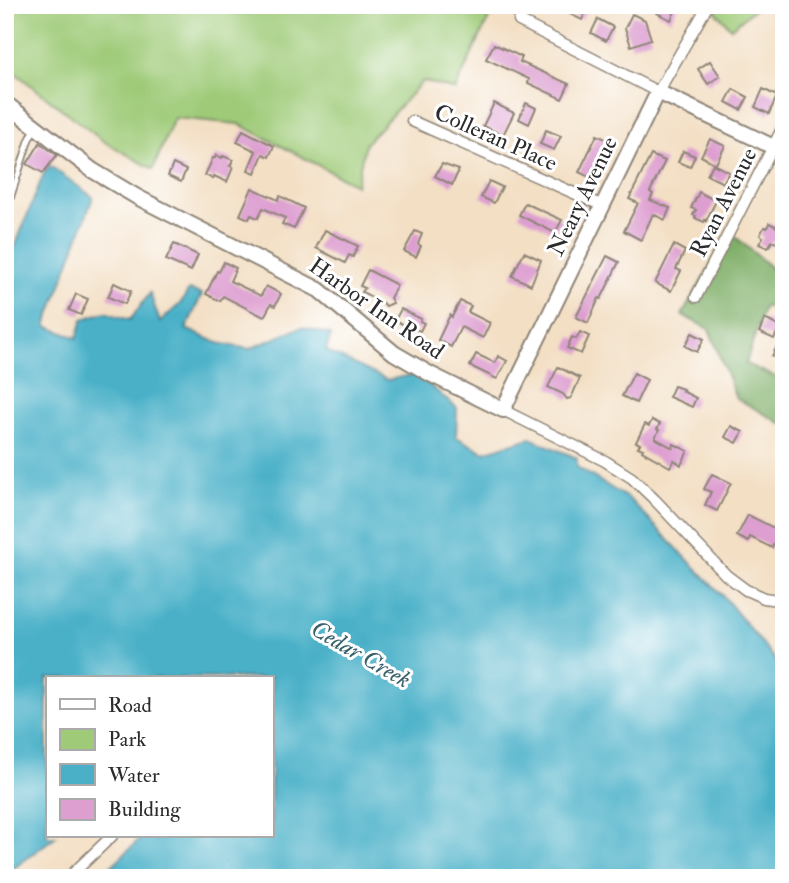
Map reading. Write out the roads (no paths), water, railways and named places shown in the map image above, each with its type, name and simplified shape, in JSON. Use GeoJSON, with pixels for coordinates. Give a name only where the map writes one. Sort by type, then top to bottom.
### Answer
{"type":"FeatureCollection","features":[{"type":"Feature","properties":{"kind":"main road"},"geometry":{"type":"LineString","coordinates":[[658,92],[778,149]]}},
{"type":"Feature","properties":{"kind":"main road","name":"Neary Avenue"},"geometry":{"type":"LineString","coordinates":[[503,410],[658,92]]}},
{"type":"Feature","properties":{"kind":"main road","name":"Harbor Inn Road"},"geometry":{"type":"LineString","coordinates":[[5,103],[92,170],[137,197],[319,290],[394,353],[503,410]]}},
{"type":"Feature","properties":{"kind":"street","name":"Neary Avenue"},"geometry":{"type":"LineString","coordinates":[[658,92],[708,5]]}},
{"type":"Feature","properties":{"kind":"street"},"geometry":{"type":"LineString","coordinates":[[519,21],[658,92]]}},
{"type":"Feature","properties":{"kind":"street","name":"Colleran Place"},"geometry":{"type":"LineString","coordinates":[[412,121],[603,206]]}},
{"type":"Feature","properties":{"kind":"street","name":"Ryan Avenue"},"geometry":{"type":"LineString","coordinates":[[696,297],[778,149],[784,125]]}},
{"type":"Feature","properties":{"kind":"street","name":"Harbor Inn Road"},"geometry":{"type":"LineString","coordinates":[[503,410],[605,461],[632,478],[726,575],[764,598],[784,601]]}},
{"type":"Feature","properties":{"kind":"street"},"geometry":{"type":"LineString","coordinates":[[68,878],[110,838]]}},
{"type":"Feature","properties":{"kind":"lane"},"geometry":{"type":"LineString","coordinates":[[5,216],[29,140],[36,127]]}},
{"type":"Feature","properties":{"kind":"water","name":"Cedar Creek"},"geometry":{"type":"Polygon","coordinates":[[[50,166],[93,197],[46,326],[77,338],[83,319],[105,312],[130,320],[150,293],[160,322],[180,304],[189,290],[202,294],[186,329],[218,343],[249,349],[302,327],[331,335],[326,351],[387,380],[416,374],[457,408],[456,437],[484,452],[530,438],[577,458],[577,467],[629,499],[724,597],[774,658],[784,681],[784,878],[99,878],[141,838],[273,838],[273,676],[46,676],[46,838],[53,838],[5,875],[5,272],[44,173],[50,166]]]}}]}
